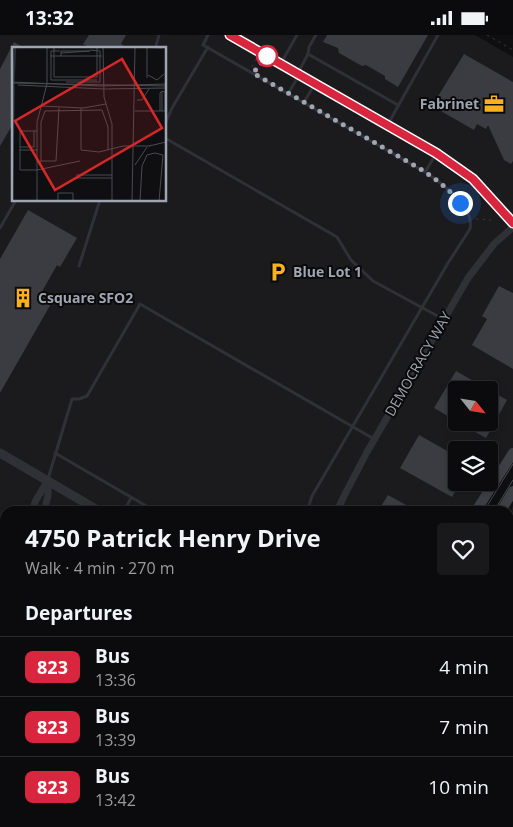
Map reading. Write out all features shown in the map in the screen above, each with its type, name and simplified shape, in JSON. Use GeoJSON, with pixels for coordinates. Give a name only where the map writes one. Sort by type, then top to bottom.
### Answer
{"type":"FeatureCollection","features":[{"type":"Feature","properties":{"kind":"main road"},"geometry":{"type":"LineString","coordinates":[[479,506],[513,453]]}},
{"type":"Feature","properties":{"kind":"main road"},"geometry":{"type":"LineString","coordinates":[[504,506],[513,491]]}},
{"type":"Feature","properties":{"kind":"street"},"geometry":{"type":"LineString","coordinates":[[230,35],[436,153],[473,179],[513,225]]}},
{"type":"Feature","properties":{"kind":"street","name":"DEMOCRACY WAY"},"geometry":{"type":"LineString","coordinates":[[340,506],[375,439],[468,277],[513,225]]}},
{"type":"Feature","properties":{"kind":"street"},"geometry":{"type":"LineString","coordinates":[[0,453],[91,506]]}},
{"type":"Feature","properties":{"kind":"street"},"geometry":{"type":"LineString","coordinates":[[34,506],[48,480]]}},
{"type":"Feature","properties":{"kind":"street"},"geometry":{"type":"LineString","coordinates":[[45,506],[48,496],[48,480]]}},
{"type":"Feature","properties":{"kind":"lane"},"geometry":{"type":"LineString","coordinates":[[208,35],[203,45],[425,172],[455,195],[470,215],[470,229],[352,426],[312,496],[309,506]]}},
{"type":"Feature","properties":{"kind":"lane"},"geometry":{"type":"LineString","coordinates":[[280,63],[297,35]]}},
{"type":"Feature","properties":{"kind":"lane"},"geometry":{"type":"LineString","coordinates":[[288,93],[308,54],[308,47],[316,35]]}},
{"type":"Feature","properties":{"kind":"lane"},"geometry":{"type":"LineString","coordinates":[[387,125],[438,35]]}},
{"type":"Feature","properties":{"kind":"lane"},"geometry":{"type":"LineString","coordinates":[[166,122],[208,47]]}},
{"type":"Feature","properties":{"kind":"lane"},"geometry":{"type":"LineString","coordinates":[[308,54],[398,105]]}},
{"type":"Feature","properties":{"kind":"lane"},"geometry":{"type":"LineString","coordinates":[[304,103],[315,83]]}},
{"type":"Feature","properties":{"kind":"lane"},"geometry":{"type":"LineString","coordinates":[[166,140],[337,237],[351,260],[373,281],[444,320]]}},
{"type":"Feature","properties":{"kind":"lane"},"geometry":{"type":"LineString","coordinates":[[425,172],[436,153]]}},
{"type":"Feature","properties":{"kind":"lane"},"geometry":{"type":"LineString","coordinates":[[0,228],[15,201]]}},
{"type":"Feature","properties":{"kind":"lane"},"geometry":{"type":"LineString","coordinates":[[80,266],[100,201]]}},
{"type":"Feature","properties":{"kind":"lane"},"geometry":{"type":"LineString","coordinates":[[48,480],[72,399],[87,396],[140,304],[375,439]]}},
{"type":"Feature","properties":{"kind":"lane"},"geometry":{"type":"LineString","coordinates":[[55,453],[146,506]]}},
{"type":"Feature","properties":{"kind":"lane"},"geometry":{"type":"LineString","coordinates":[[127,506],[131,498]]}},
{"type":"Feature","properties":{"kind":"path"},"geometry":{"type":"LineString","coordinates":[[487,35],[513,50]]}},
{"type":"Feature","properties":{"kind":"path"},"geometry":{"type":"LineString","coordinates":[[249,71],[257,59]]}},
{"type":"Feature","properties":{"kind":"path"},"geometry":{"type":"LineString","coordinates":[[470,219],[493,220]]}},
{"type":"Feature","properties":{"kind":"shaded area"},"geometry":{"type":"Polygon","coordinates":[[[0,35],[475,35],[513,57],[513,448],[498,472],[498,441],[448,441],[448,491],[486,491],[476,506],[0,506],[0,35]]]}},
{"type":"Feature","properties":{"kind":"building"},"geometry":{"type":"Polygon","coordinates":[[[89,35],[126,35],[121,44],[126,47],[88,47],[83,44],[89,35]]]}},
{"type":"Feature","properties":{"kind":"building"},"geometry":{"type":"Polygon","coordinates":[[[327,35],[428,35],[398,87],[385,79],[385,76],[366,65],[362,66],[339,53],[338,48],[323,42],[327,35]]]}},
{"type":"Feature","properties":{"kind":"building"},"geometry":{"type":"Polygon","coordinates":[[[14,42],[23,47],[12,47],[12,125],[0,146],[0,69],[14,42]]]}},
{"type":"Feature","properties":{"kind":"building"},"geometry":{"type":"Polygon","coordinates":[[[464,54],[513,82],[513,161],[511,164],[504,160],[488,125],[486,129],[477,124],[474,130],[432,106],[464,54]]]}},
{"type":"Feature","properties":{"kind":"building","name":"Csquare SFO2"},"geometry":{"type":"Polygon","coordinates":[[[28,210],[77,238],[60,267],[57,265],[40,295],[52,302],[0,393],[0,259],[28,210]]]}},
{"type":"Feature","properties":{"kind":"building"},"geometry":{"type":"Polygon","coordinates":[[[499,286],[513,293],[513,369],[472,345],[487,319],[482,316],[499,286]]]}},
{"type":"Feature","properties":{"kind":"building"},"geometry":{"type":"Polygon","coordinates":[[[456,371],[474,381],[450,381],[456,371]]]}},
{"type":"Feature","properties":{"kind":"building"},"geometry":{"type":"Polygon","coordinates":[[[448,384],[448,416],[434,408],[448,384]]]}},
{"type":"Feature","properties":{"kind":"building"},"geometry":{"type":"Polygon","coordinates":[[[498,395],[507,400],[498,416],[498,395]]]}},
{"type":"Feature","properties":{"kind":"building"},"geometry":{"type":"Polygon","coordinates":[[[473,431],[490,431],[486,438],[473,431]]]}},
{"type":"Feature","properties":{"kind":"building"},"geometry":{"type":"Polygon","coordinates":[[[419,435],[448,451],[448,491],[455,491],[452,497],[400,468],[419,435]]]}},
{"type":"Feature","properties":{"kind":"building"},"geometry":{"type":"Polygon","coordinates":[[[388,495],[408,506],[381,506],[388,495]]]}},
{"type":"Feature","properties":{"kind":"tram line"},"geometry":{"type":"LineString","coordinates":[[487,506],[513,464]]}},
{"type":"Feature","properties":{"kind":"tram line"},"geometry":{"type":"LineString","coordinates":[[497,506],[513,480]]}},
{"type":"Feature","properties":{"kind":"bus line","name":"823"},"geometry":{"type":"LineString","coordinates":[[230,35],[436,153],[473,179],[513,223]]}},
{"type":"Feature","properties":{"kind":"place","name":"Fabrinet"},"geometry":{"type":"Point","coordinates":[494,104]}},
{"type":"Feature","properties":{"kind":"place","name":"Blue Lot 1"},"geometry":{"type":"Point","coordinates":[278,272]}},
{"type":"Feature","properties":{"kind":"place","name":"Csquare SFO2"},"geometry":{"type":"Point","coordinates":[23,298]}},
{"type":"Feature","properties":{"kind":"route"},"geometry":{"type":"LineString","coordinates":[[267,56],[253,73],[419,168],[455,195],[460,203]]}}]}
